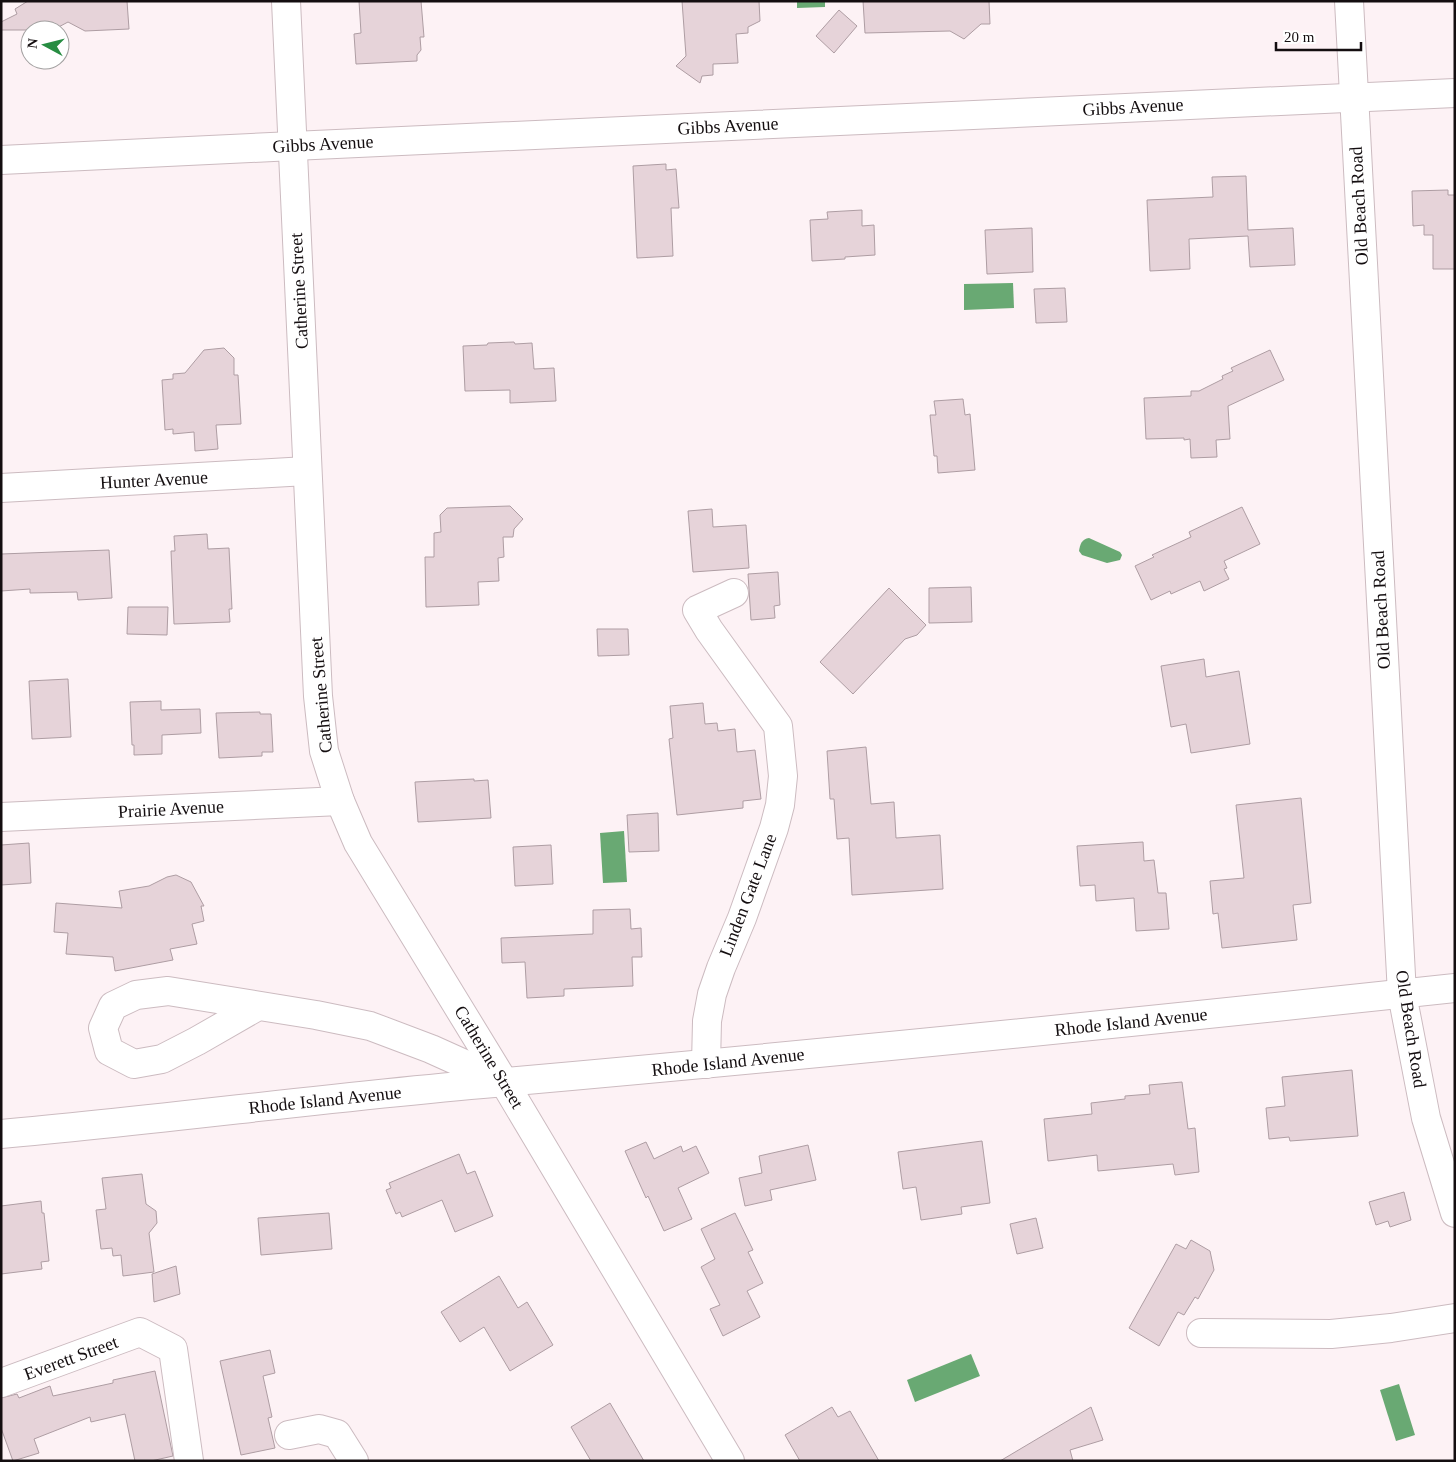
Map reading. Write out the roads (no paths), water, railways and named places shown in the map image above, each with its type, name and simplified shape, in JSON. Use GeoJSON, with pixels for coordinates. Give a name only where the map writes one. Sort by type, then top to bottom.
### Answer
{"type":"FeatureCollection","features":[{"type":"Feature","properties":{"kind":"street","name":"Catherine Street"},"geometry":{"type":"LineString","coordinates":[[286,1],[318,696],[324,751],[340,801],[358,843],[504,1082],[730,1461]]}},
{"type":"Feature","properties":{"kind":"street","name":"Old Beach Road"},"geometry":{"type":"LineString","coordinates":[[1349,1],[1402,994],[1426,1118],[1455,1213]]}},
{"type":"Feature","properties":{"kind":"street","name":"Gibbs Avenue"},"geometry":{"type":"LineString","coordinates":[[1,160],[1455,93]]}},
{"type":"Feature","properties":{"kind":"street","name":"Hunter Avenue"},"geometry":{"type":"LineString","coordinates":[[1,488],[308,471]]}},
{"type":"Feature","properties":{"kind":"street","name":"Linden Gate Lane"},"geometry":{"type":"LineString","coordinates":[[706,1064],[707,1021],[712,994],[720,968],[742,918],[780,805],[783,776],[778,726],[709,630],[697,610],[734,593]]}},
{"type":"Feature","properties":{"kind":"street","name":"Prairie Avenue"},"geometry":{"type":"LineString","coordinates":[[1,817],[340,801]]}},
{"type":"Feature","properties":{"kind":"street","name":"Rhode Island Avenue"},"geometry":{"type":"LineString","coordinates":[[1,1134],[1455,988]]}},
{"type":"Feature","properties":{"kind":"street"},"geometry":{"type":"LineString","coordinates":[[258,1006],[162,1059],[134,1064],[109,1051],[103,1028],[114,1006],[136,994],[168,991],[258,1006],[370,1026],[431,1049],[504,1082]]}},
{"type":"Feature","properties":{"kind":"street"},"geometry":{"type":"LineString","coordinates":[[1201,1333],[1331,1334],[1391,1328],[1455,1318]]}},
{"type":"Feature","properties":{"kind":"street","name":"Everett Street"},"geometry":{"type":"LineString","coordinates":[[1,1383],[140,1332],[173,1349],[190,1461]]}},
{"type":"Feature","properties":{"kind":"street"},"geometry":{"type":"LineString","coordinates":[[289,1435],[319,1428],[337,1434],[354,1461]]}}]}
